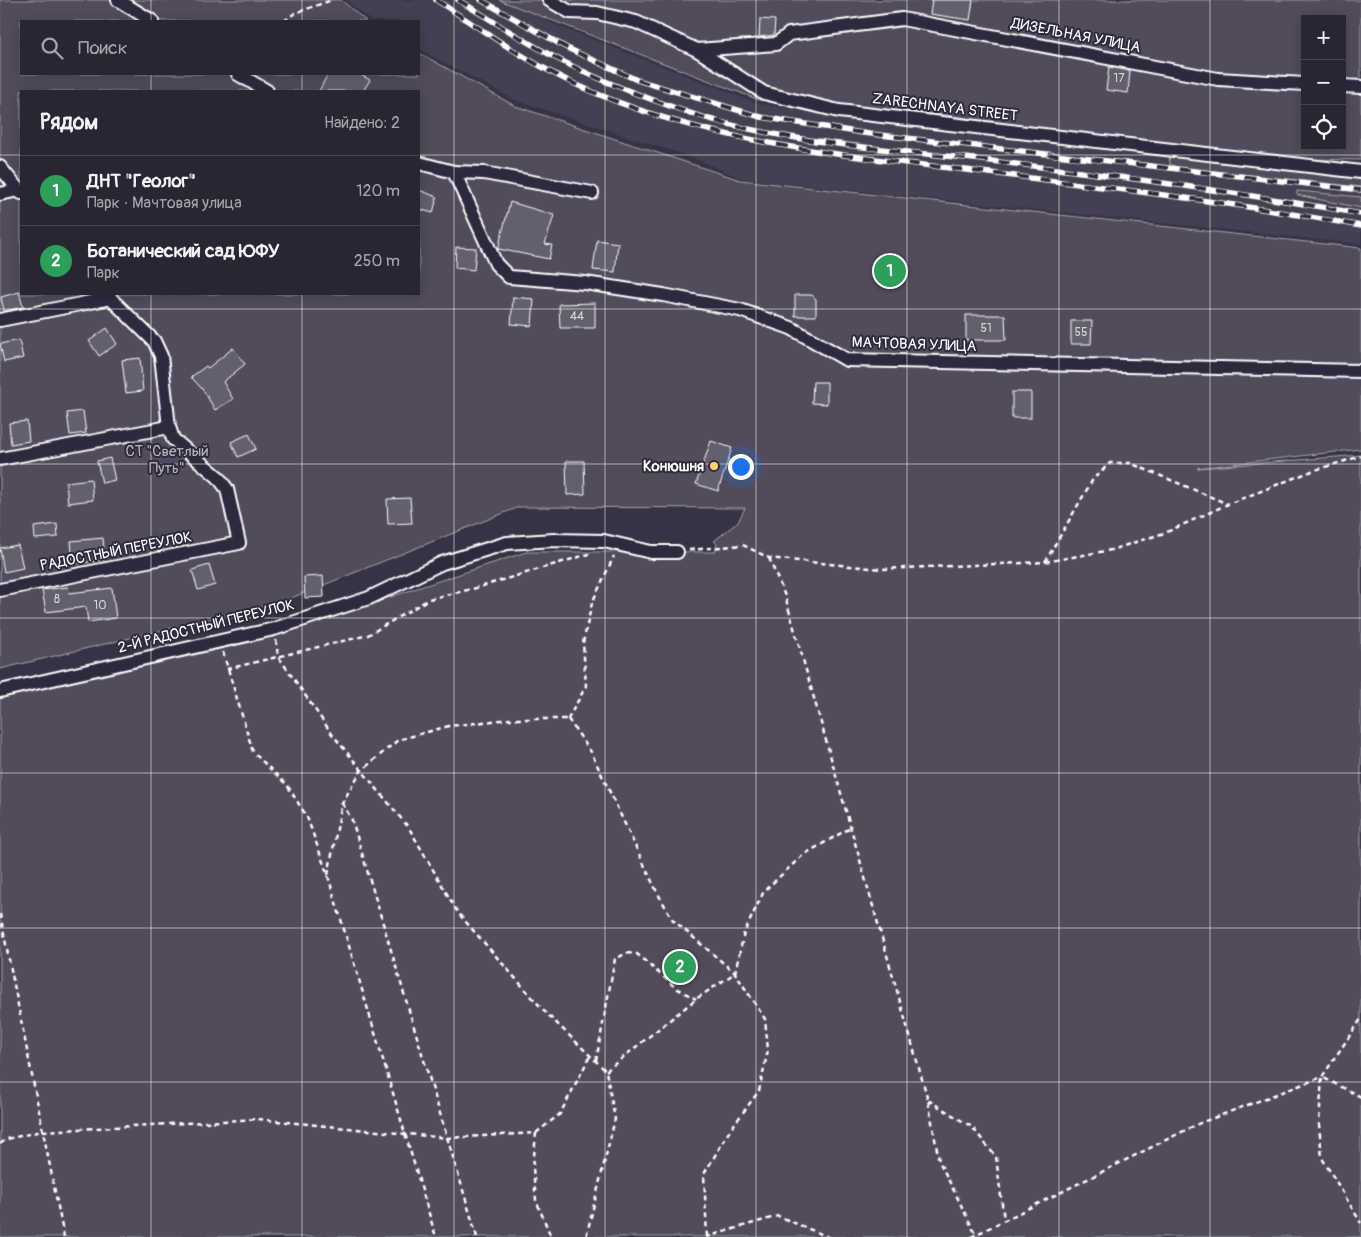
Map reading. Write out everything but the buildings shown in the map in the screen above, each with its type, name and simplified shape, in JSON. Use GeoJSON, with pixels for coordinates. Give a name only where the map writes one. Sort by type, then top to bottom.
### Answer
{"type":"FeatureCollection","features":[{"type":"Feature","properties":{"kind":"street"},"geometry":{"type":"LineString","coordinates":[[118,0],[150,20]]}},
{"type":"Feature","properties":{"kind":"street","name":"ZARECHNAYA STREET"},"geometry":{"type":"LineString","coordinates":[[549,0],[570,12],[597,13],[636,22],[697,50],[764,93],[839,111],[1361,172]]}},
{"type":"Feature","properties":{"kind":"street","name":"ДИЗЕЛЬНАЯ УЛИЦА"},"geometry":{"type":"LineString","coordinates":[[697,50],[776,44],[789,34],[902,19],[1218,78],[1301,84]]}},
{"type":"Feature","properties":{"kind":"street"},"geometry":{"type":"LineString","coordinates":[[240,75],[265,90]]}},
{"type":"Feature","properties":{"kind":"street"},"geometry":{"type":"LineString","coordinates":[[1346,86],[1361,87]]}},
{"type":"Feature","properties":{"kind":"street"},"geometry":{"type":"LineString","coordinates":[[420,163],[454,172],[484,173],[592,193]]}},
{"type":"Feature","properties":{"kind":"street"},"geometry":{"type":"LineString","coordinates":[[0,167],[20,192]]}},
{"type":"Feature","properties":{"kind":"street","name":"МАЧТОВАЯ УЛИЦА"},"geometry":{"type":"LineString","coordinates":[[454,172],[496,264],[509,277],[585,283],[663,295],[740,310],[791,328],[847,360],[1361,371]]}},
{"type":"Feature","properties":{"kind":"street"},"geometry":{"type":"LineString","coordinates":[[0,194],[20,192]]}},
{"type":"Feature","properties":{"kind":"street"},"geometry":{"type":"LineString","coordinates":[[0,320],[108,296],[154,341],[161,356],[169,426],[0,459]]}},
{"type":"Feature","properties":{"kind":"street","name":"РАДОСТНЫЙ ПЕРЕУЛОК"},"geometry":{"type":"LineString","coordinates":[[0,590],[238,543],[227,489],[218,477],[173,439],[169,426]]}},
{"type":"Feature","properties":{"kind":"street","name":"2-Й РАДОСТНЫЙ ПЕРЕУЛОК"},"geometry":{"type":"LineString","coordinates":[[0,691],[274,629],[369,598],[442,562],[507,543],[554,540],[604,541],[652,552],[677,552]]}},
{"type":"Feature","properties":{"kind":"path"},"geometry":{"type":"LineString","coordinates":[[285,20],[295,13],[332,0]]}},
{"type":"Feature","properties":{"kind":"path"},"geometry":{"type":"LineString","coordinates":[[677,552],[743,545],[769,558],[881,569],[1045,562],[1111,550],[1167,532],[1228,504],[1312,471],[1361,456]]}},
{"type":"Feature","properties":{"kind":"path"},"geometry":{"type":"LineString","coordinates":[[1045,562],[1093,480],[1110,463],[1130,463],[1228,504]]}},
{"type":"Feature","properties":{"kind":"path"},"geometry":{"type":"LineString","coordinates":[[568,719],[586,686],[583,643],[592,603],[619,544]]}},
{"type":"Feature","properties":{"kind":"path"},"geometry":{"type":"LineString","coordinates":[[436,1237],[328,876],[307,817],[287,785],[253,752],[228,668],[368,635],[429,599],[476,588],[592,553]]}},
{"type":"Feature","properties":{"kind":"path"},"geometry":{"type":"LineString","coordinates":[[769,558],[785,596],[928,1100],[939,1160],[976,1236]]}},
{"type":"Feature","properties":{"kind":"path"},"geometry":{"type":"LineString","coordinates":[[274,629],[278,656],[361,771],[409,828],[458,913],[546,1013],[606,1071],[616,1119],[586,1237]]}},
{"type":"Feature","properties":{"kind":"path"},"geometry":{"type":"LineString","coordinates":[[328,876],[342,803],[361,771],[398,740],[449,726],[510,719],[568,719]]}},
{"type":"Feature","properties":{"kind":"path"},"geometry":{"type":"LineString","coordinates":[[568,719],[591,752],[657,892],[674,920],[735,973],[766,1019],[768,1050],[759,1091],[730,1130],[704,1174],[707,1237],[778,1216],[828,1237]]}},
{"type":"Feature","properties":{"kind":"path"},"geometry":{"type":"LineString","coordinates":[[342,803],[352,820],[477,1237]]}},
{"type":"Feature","properties":{"kind":"path"},"geometry":{"type":"LineString","coordinates":[[606,1071],[696,999],[735,973],[744,933],[764,891],[803,855],[850,828]]}},
{"type":"Feature","properties":{"kind":"path"},"geometry":{"type":"LineString","coordinates":[[0,914],[64,1237]]}},
{"type":"Feature","properties":{"kind":"path"},"geometry":{"type":"LineString","coordinates":[[596,1061],[615,959],[627,952],[637,954],[676,988],[696,999]]}},
{"type":"Feature","properties":{"kind":"path"},"geometry":{"type":"LineString","coordinates":[[1361,1019],[1322,1077],[1319,1124],[1322,1158],[1361,1223]]}},
{"type":"Feature","properties":{"kind":"path"},"geometry":{"type":"LineString","coordinates":[[0,1144],[7,1139],[42,1130],[257,1119],[404,1132],[447,1138],[536,1132],[560,1114],[590,1056]]}},
{"type":"Feature","properties":{"kind":"path"},"geometry":{"type":"LineString","coordinates":[[971,1237],[1200,1123],[1322,1077],[1361,1097]]}},
{"type":"Feature","properties":{"kind":"path"},"geometry":{"type":"LineString","coordinates":[[928,1100],[972,1127],[996,1156],[1004,1221]]}},
{"type":"Feature","properties":{"kind":"path"},"geometry":{"type":"LineString","coordinates":[[536,1132],[533,1168],[536,1200],[551,1237]]}},
{"type":"Feature","properties":{"kind":"shaded area"},"geometry":{"type":"Polygon","coordinates":[[[346,0],[505,0],[558,26],[757,103],[864,122],[944,118],[1253,163],[1361,165],[1361,244],[743,179],[691,157],[515,100],[420,50],[420,20],[370,20],[346,0]]]}},
{"type":"Feature","properties":{"kind":"green space","name":"СТ \"Светлый Путь\""},"geometry":{"type":"Polygon","coordinates":[[[0,0],[341,0],[365,20],[20,20],[20,75],[420,75],[420,54],[515,106],[740,180],[1361,248],[1361,449],[1197,468],[1361,455],[1361,1237],[0,1237],[0,697],[288,631],[526,552],[715,552],[717,544],[714,541],[738,522],[745,508],[519,507],[281,602],[0,669],[0,0]]]}},
{"type":"Feature","properties":{"kind":"green space"},"geometry":{"type":"Polygon","coordinates":[[[499,0],[1361,0],[1361,160],[1253,158],[946,115],[759,100],[499,0]]]}},
{"type":"Feature","properties":{"kind":"green space"},"geometry":{"type":"Polygon","coordinates":[[[1169,155],[1361,174],[1361,187],[1177,167],[1170,164],[1169,155]]]}},
{"type":"Feature","properties":{"kind":"green space"},"geometry":{"type":"Polygon","coordinates":[[[1297,191],[1361,197],[1361,208],[1297,195],[1297,191]]]}},
{"type":"Feature","properties":{"kind":"railway"},"geometry":{"type":"LineString","coordinates":[[436,0],[522,56],[577,85],[622,104],[716,132],[812,150],[1160,194],[1361,226]]}},
{"type":"Feature","properties":{"kind":"railway"},"geometry":{"type":"LineString","coordinates":[[458,0],[554,57],[613,85],[690,113],[724,123],[795,138],[1216,190],[1361,214]]}},
{"type":"Feature","properties":{"kind":"railway"},"geometry":{"type":"LineString","coordinates":[[481,0],[567,48],[637,80],[761,117],[863,133],[1361,190]]}},
{"type":"Feature","properties":{"kind":"place","name":"ДНТ \"Геолог\""},"geometry":{"type":"Point","coordinates":[890,271]}},
{"type":"Feature","properties":{"kind":"place","name":"Конюшня"},"geometry":{"type":"Point","coordinates":[714,466]}},
{"type":"Feature","properties":{"kind":"place","name":"Ботанический сад ЮФУ"},"geometry":{"type":"Point","coordinates":[680,967]}}]}
